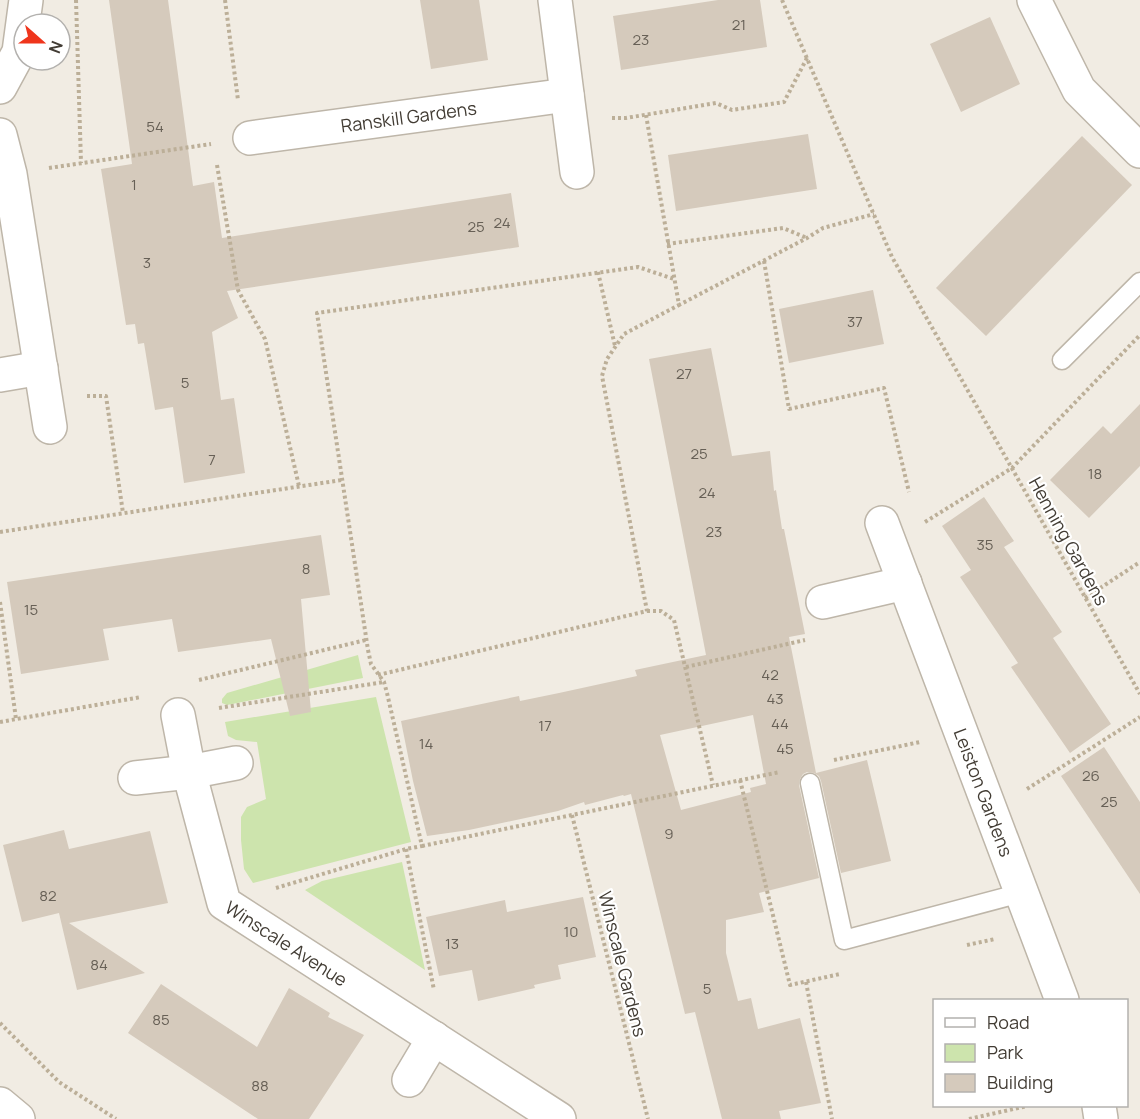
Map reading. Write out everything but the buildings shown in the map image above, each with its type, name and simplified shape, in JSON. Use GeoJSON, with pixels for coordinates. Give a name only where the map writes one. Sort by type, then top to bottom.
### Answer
{"type":"FeatureCollection","features":[{"type":"Feature","properties":{"kind":"street"},"geometry":{"type":"LineString","coordinates":[[0,87],[19,52],[26,0]]}},
{"type":"Feature","properties":{"kind":"street"},"geometry":{"type":"LineString","coordinates":[[555,0],[577,171]]}},
{"type":"Feature","properties":{"kind":"street"},"geometry":{"type":"LineString","coordinates":[[1034,0],[1079,90],[1140,151]]}},
{"type":"Feature","properties":{"kind":"street","name":"Ranskill Gardens"},"geometry":{"type":"LineString","coordinates":[[247,138],[567,94]]}},
{"type":"Feature","properties":{"kind":"street"},"geometry":{"type":"LineString","coordinates":[[0,135],[10,174],[50,427]]}},
{"type":"Feature","properties":{"kind":"street"},"geometry":{"type":"LineString","coordinates":[[0,375],[43,382]]}},
{"type":"Feature","properties":{"kind":"street","name":"Leiston Gardens"},"geometry":{"type":"LineString","coordinates":[[882,523],[1062,999]]}},
{"type":"Feature","properties":{"kind":"street"},"geometry":{"type":"LineString","coordinates":[[824,602],[905,583]]}},
{"type":"Feature","properties":{"kind":"street","name":"Winscale Avenue"},"geometry":{"type":"LineString","coordinates":[[178,715],[189,772],[224,903],[559,1119]]}},
{"type":"Feature","properties":{"kind":"street"},"geometry":{"type":"LineString","coordinates":[[135,778],[189,772],[236,763]]}},
{"type":"Feature","properties":{"kind":"street"},"geometry":{"type":"LineString","coordinates":[[409,1080],[434,1038]]}},
{"type":"Feature","properties":{"kind":"street"},"geometry":{"type":"LineString","coordinates":[[0,1104],[18,1119]]}},
{"type":"Feature","properties":{"kind":"lane"},"geometry":{"type":"LineString","coordinates":[[1062,360],[1140,282]]}},
{"type":"Feature","properties":{"kind":"lane"},"geometry":{"type":"LineString","coordinates":[[810,783],[844,940],[1021,893]]}},
{"type":"Feature","properties":{"kind":"path"},"geometry":{"type":"LineString","coordinates":[[76,0],[81,163],[247,138],[225,0]]}},
{"type":"Feature","properties":{"kind":"path"},"geometry":{"type":"LineString","coordinates":[[782,0],[892,257],[1012,468],[917,526],[882,523]]}},
{"type":"Feature","properties":{"kind":"path"},"geometry":{"type":"LineString","coordinates":[[626,118],[716,103],[732,110],[784,102],[807,58]]}},
{"type":"Feature","properties":{"kind":"path"},"geometry":{"type":"LineString","coordinates":[[646,115],[679,305]]}},
{"type":"Feature","properties":{"kind":"path"},"geometry":{"type":"LineString","coordinates":[[214,143],[238,290],[265,339],[299,486]]}},
{"type":"Feature","properties":{"kind":"path"},"geometry":{"type":"LineString","coordinates":[[646,611],[602,375],[607,359],[624,334],[823,228],[874,214]]}},
{"type":"Feature","properties":{"kind":"path"},"geometry":{"type":"LineString","coordinates":[[667,244],[783,228],[807,238]]}},
{"type":"Feature","properties":{"kind":"path"},"geometry":{"type":"LineString","coordinates":[[764,261],[789,409],[884,388],[909,492]]}},
{"type":"Feature","properties":{"kind":"path"},"geometry":{"type":"LineString","coordinates":[[422,846],[384,682],[371,664],[368,650],[317,313],[638,267],[674,279]]}},
{"type":"Feature","properties":{"kind":"path"},"geometry":{"type":"LineString","coordinates":[[598,272],[615,346]]}},
{"type":"Feature","properties":{"kind":"path","name":"Henning Gardens"},"geometry":{"type":"LineString","coordinates":[[1140,335],[1012,468],[1140,694]]}},
{"type":"Feature","properties":{"kind":"path"},"geometry":{"type":"LineString","coordinates":[[43,382],[106,396],[123,513]]}},
{"type":"Feature","properties":{"kind":"path"},"geometry":{"type":"LineString","coordinates":[[0,532],[342,480]]}},
{"type":"Feature","properties":{"kind":"path"},"geometry":{"type":"LineString","coordinates":[[1085,598],[1140,562]]}},
{"type":"Feature","properties":{"kind":"path"},"geometry":{"type":"LineString","coordinates":[[0,602],[16,719]]}},
{"type":"Feature","properties":{"kind":"path"},"geometry":{"type":"LineString","coordinates":[[224,903],[406,849],[713,786],[675,620],[661,611],[646,611],[378,675]]}},
{"type":"Feature","properties":{"kind":"path"},"geometry":{"type":"LineString","coordinates":[[686,667],[810,639]]}},
{"type":"Feature","properties":{"kind":"path"},"geometry":{"type":"LineString","coordinates":[[178,715],[384,682]]}},
{"type":"Feature","properties":{"kind":"path"},"geometry":{"type":"LineString","coordinates":[[1025,790],[1140,717]]}},
{"type":"Feature","properties":{"kind":"path","name":"Winscale Gardens"},"geometry":{"type":"LineString","coordinates":[[572,815],[648,1119]]}},
{"type":"Feature","properties":{"kind":"path"},"geometry":{"type":"LineString","coordinates":[[406,849],[434,992],[434,1038]]}},
{"type":"Feature","properties":{"kind":"path"},"geometry":{"type":"LineString","coordinates":[[806,982],[832,1119]]}},
{"type":"Feature","properties":{"kind":"path"},"geometry":{"type":"LineString","coordinates":[[0,1023],[59,1082],[116,1119]]}},
{"type":"Feature","properties":{"kind":"path"},"geometry":{"type":"LineString","coordinates":[[969,1119],[1023,1107]]}},
{"type":"Feature","properties":{"kind":"green space"},"geometry":{"type":"Polygon","coordinates":[[[358,655],[363,678],[227,705],[222,703],[227,693],[358,655]]]}},
{"type":"Feature","properties":{"kind":"green space"},"geometry":{"type":"Polygon","coordinates":[[[376,697],[411,842],[253,883],[244,869],[241,817],[247,807],[266,799],[257,742],[236,740],[228,736],[225,722],[376,697]]]}},
{"type":"Feature","properties":{"kind":"green space"},"geometry":{"type":"Polygon","coordinates":[[[402,862],[425,970],[305,890],[322,881],[402,862]]]}}]}
